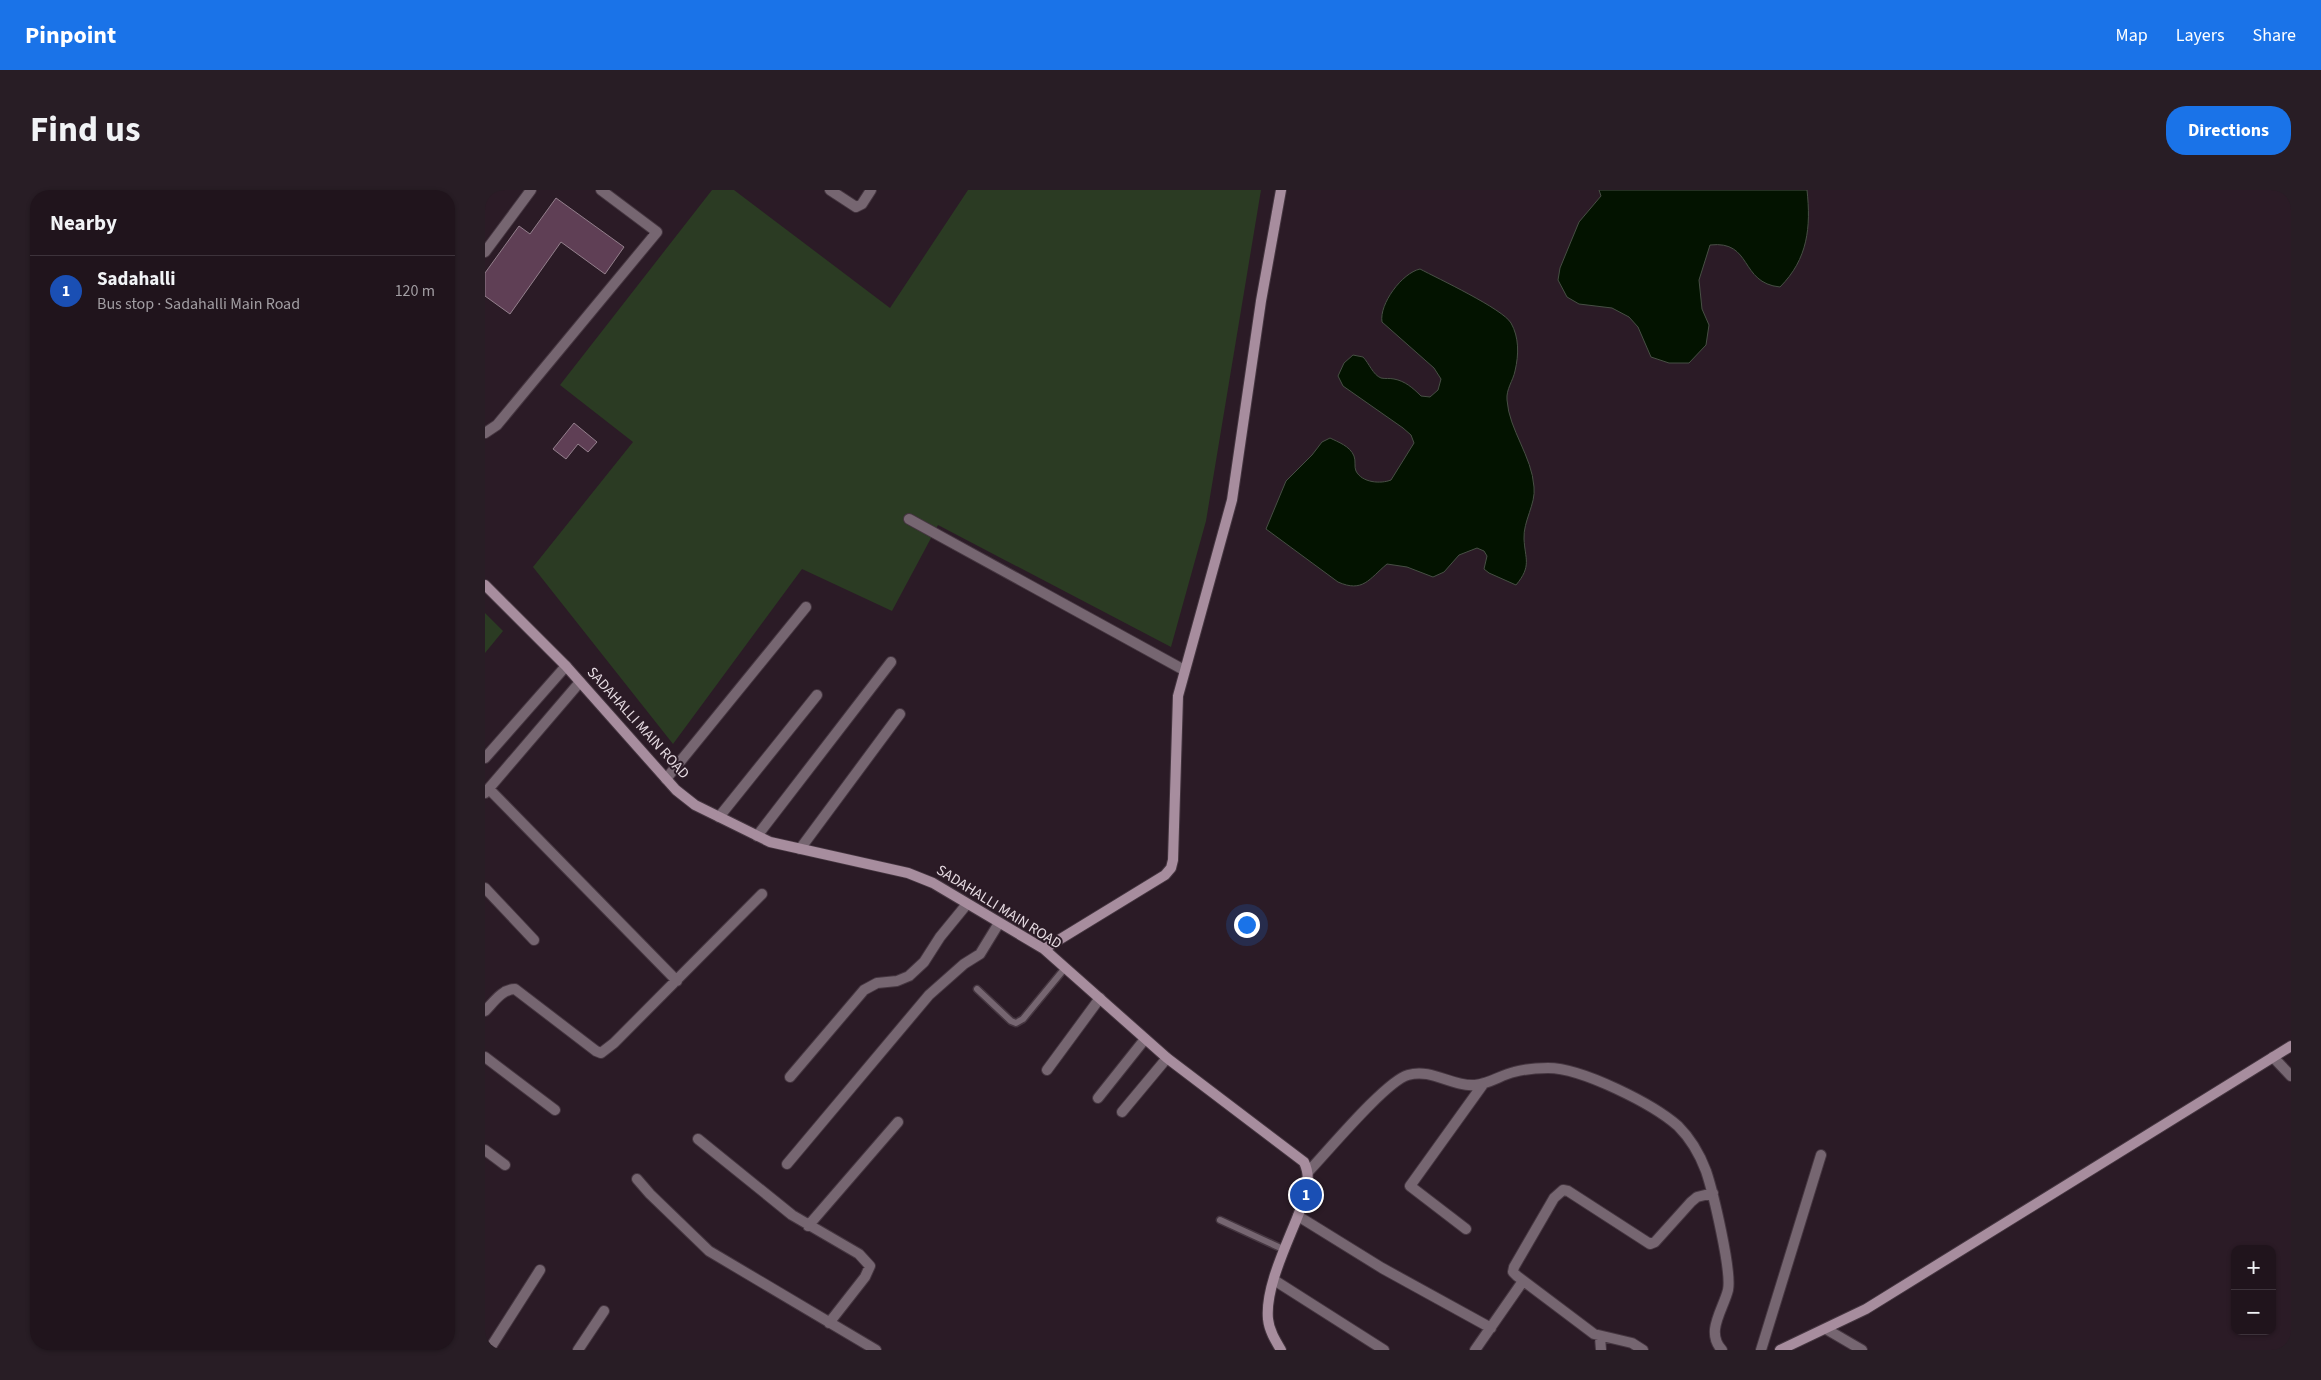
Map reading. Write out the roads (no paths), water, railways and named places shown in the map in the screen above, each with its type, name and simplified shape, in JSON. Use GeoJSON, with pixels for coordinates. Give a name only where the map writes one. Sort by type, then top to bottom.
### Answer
{"type":"FeatureCollection","features":[{"type":"Feature","properties":{"kind":"street"},"geometry":{"type":"LineString","coordinates":[[485,252],[531,190]]}},
{"type":"Feature","properties":{"kind":"street"},"geometry":{"type":"LineString","coordinates":[[485,433],[497,425],[657,232],[601,190]]}},
{"type":"Feature","properties":{"kind":"street"},"geometry":{"type":"LineString","coordinates":[[830,190],[856,206],[862,204],[871,190]]}},
{"type":"Feature","properties":{"kind":"street"},"geometry":{"type":"LineString","coordinates":[[1044,949],[1165,875],[1171,868],[1173,860],[1178,696],[1232,500],[1260,310],[1281,190]]}},
{"type":"Feature","properties":{"kind":"street"},"geometry":{"type":"LineString","coordinates":[[909,519],[1184,670]]}},
{"type":"Feature","properties":{"kind":"street","name":"SADAHALLI MAIN ROAD"},"geometry":{"type":"LineString","coordinates":[[485,585],[566,666],[666,779],[690,802],[770,842],[921,877],[1044,949],[1167,1058],[1295,1153],[1304,1162],[1308,1172]]}},
{"type":"Feature","properties":{"kind":"street"},"geometry":{"type":"LineString","coordinates":[[666,779],[806,607]]}},
{"type":"Feature","properties":{"kind":"street"},"geometry":{"type":"LineString","coordinates":[[757,836],[891,662]]}},
{"type":"Feature","properties":{"kind":"street"},"geometry":{"type":"LineString","coordinates":[[485,758],[566,666]]}},
{"type":"Feature","properties":{"kind":"street"},"geometry":{"type":"LineString","coordinates":[[580,682],[487,791],[677,981]]}},
{"type":"Feature","properties":{"kind":"street"},"geometry":{"type":"LineString","coordinates":[[719,817],[817,695]]}},
{"type":"Feature","properties":{"kind":"street"},"geometry":{"type":"LineString","coordinates":[[800,849],[901,714]]}},
{"type":"Feature","properties":{"kind":"street"},"geometry":{"type":"LineString","coordinates":[[485,888],[534,940]]}},
{"type":"Feature","properties":{"kind":"street"},"geometry":{"type":"LineString","coordinates":[[486,1009],[503,992],[515,989],[601,1053],[614,1043],[677,981],[762,894]]}},
{"type":"Feature","properties":{"kind":"street"},"geometry":{"type":"LineString","coordinates":[[790,1077],[864,990],[877,983],[897,981],[909,976],[924,962],[940,937],[967,904]]}},
{"type":"Feature","properties":{"kind":"street"},"geometry":{"type":"LineString","coordinates":[[787,1164],[929,994],[964,964],[980,954],[999,923]]}},
{"type":"Feature","properties":{"kind":"street"},"geometry":{"type":"LineString","coordinates":[[1047,1070],[1100,998]]}},
{"type":"Feature","properties":{"kind":"street"},"geometry":{"type":"LineString","coordinates":[[1098,1098],[1145,1039]]}},
{"type":"Feature","properties":{"kind":"street"},"geometry":{"type":"LineString","coordinates":[[1780,1350],[1867,1309],[2291,1046]]}},
{"type":"Feature","properties":{"kind":"street"},"geometry":{"type":"LineString","coordinates":[[485,1057],[555,1110]]}},
{"type":"Feature","properties":{"kind":"street"},"geometry":{"type":"LineString","coordinates":[[2273,1057],[2291,1076]]}},
{"type":"Feature","properties":{"kind":"street"},"geometry":{"type":"LineString","coordinates":[[1122,1112],[1167,1058]]}},
{"type":"Feature","properties":{"kind":"street"},"geometry":{"type":"LineString","coordinates":[[1281,1350],[1271,1333],[1268,1317],[1274,1280],[1306,1195],[1308,1172],[1390,1085],[1408,1075],[1429,1074],[1468,1085],[1484,1083],[1514,1072],[1546,1068],[1561,1069],[1602,1083],[1643,1103],[1676,1125],[1693,1146],[1705,1169],[1713,1193],[1728,1275],[1728,1290],[1714,1330],[1714,1338],[1722,1350]]}},
{"type":"Feature","properties":{"kind":"street"},"geometry":{"type":"LineString","coordinates":[[1466,1229],[1409,1186],[1484,1083]]}},
{"type":"Feature","properties":{"kind":"street"},"geometry":{"type":"LineString","coordinates":[[808,1226],[898,1122]]}},
{"type":"Feature","properties":{"kind":"street"},"geometry":{"type":"LineString","coordinates":[[698,1140],[808,1226],[859,1254],[870,1266],[865,1277],[829,1323]]}},
{"type":"Feature","properties":{"kind":"street"},"geometry":{"type":"LineString","coordinates":[[485,1150],[505,1165]]}},
{"type":"Feature","properties":{"kind":"street"},"geometry":{"type":"LineString","coordinates":[[1761,1350],[1821,1155]]}},
{"type":"Feature","properties":{"kind":"street"},"geometry":{"type":"LineString","coordinates":[[637,1179],[709,1251],[876,1350]]}},
{"type":"Feature","properties":{"kind":"street"},"geometry":{"type":"LineString","coordinates":[[1643,1350],[1632,1343],[1600,1337],[1523,1281],[1515,1274],[1514,1267],[1554,1198],[1563,1190],[1568,1190],[1650,1244],[1655,1242],[1697,1198],[1713,1193]]}},
{"type":"Feature","properties":{"kind":"street"},"geometry":{"type":"LineString","coordinates":[[1298,1216],[1381,1268],[1491,1328]]}},
{"type":"Feature","properties":{"kind":"street"},"geometry":{"type":"LineString","coordinates":[[489,1350],[540,1270]]}},
{"type":"Feature","properties":{"kind":"street"},"geometry":{"type":"LineString","coordinates":[[1274,1280],[1384,1350]]}},
{"type":"Feature","properties":{"kind":"street"},"geometry":{"type":"LineString","coordinates":[[1475,1350],[1523,1281]]}},
{"type":"Feature","properties":{"kind":"street"},"geometry":{"type":"LineString","coordinates":[[578,1350],[604,1310]]}},
{"type":"Feature","properties":{"kind":"street"},"geometry":{"type":"LineString","coordinates":[[1826,1329],[1862,1350]]}},
{"type":"Feature","properties":{"kind":"street"},"geometry":{"type":"LineString","coordinates":[[1600,1337],[1601,1350]]}},
{"type":"Feature","properties":{"kind":"lane"},"geometry":{"type":"LineString","coordinates":[[977,989],[1016,1023],[1023,1019],[1065,968]]}},
{"type":"Feature","properties":{"kind":"lane"},"geometry":{"type":"LineString","coordinates":[[1220,1220],[1285,1250]]}},
{"type":"Feature","properties":{"kind":"place","name":"Sadahalli"},"geometry":{"type":"Point","coordinates":[1306,1195]}}]}
